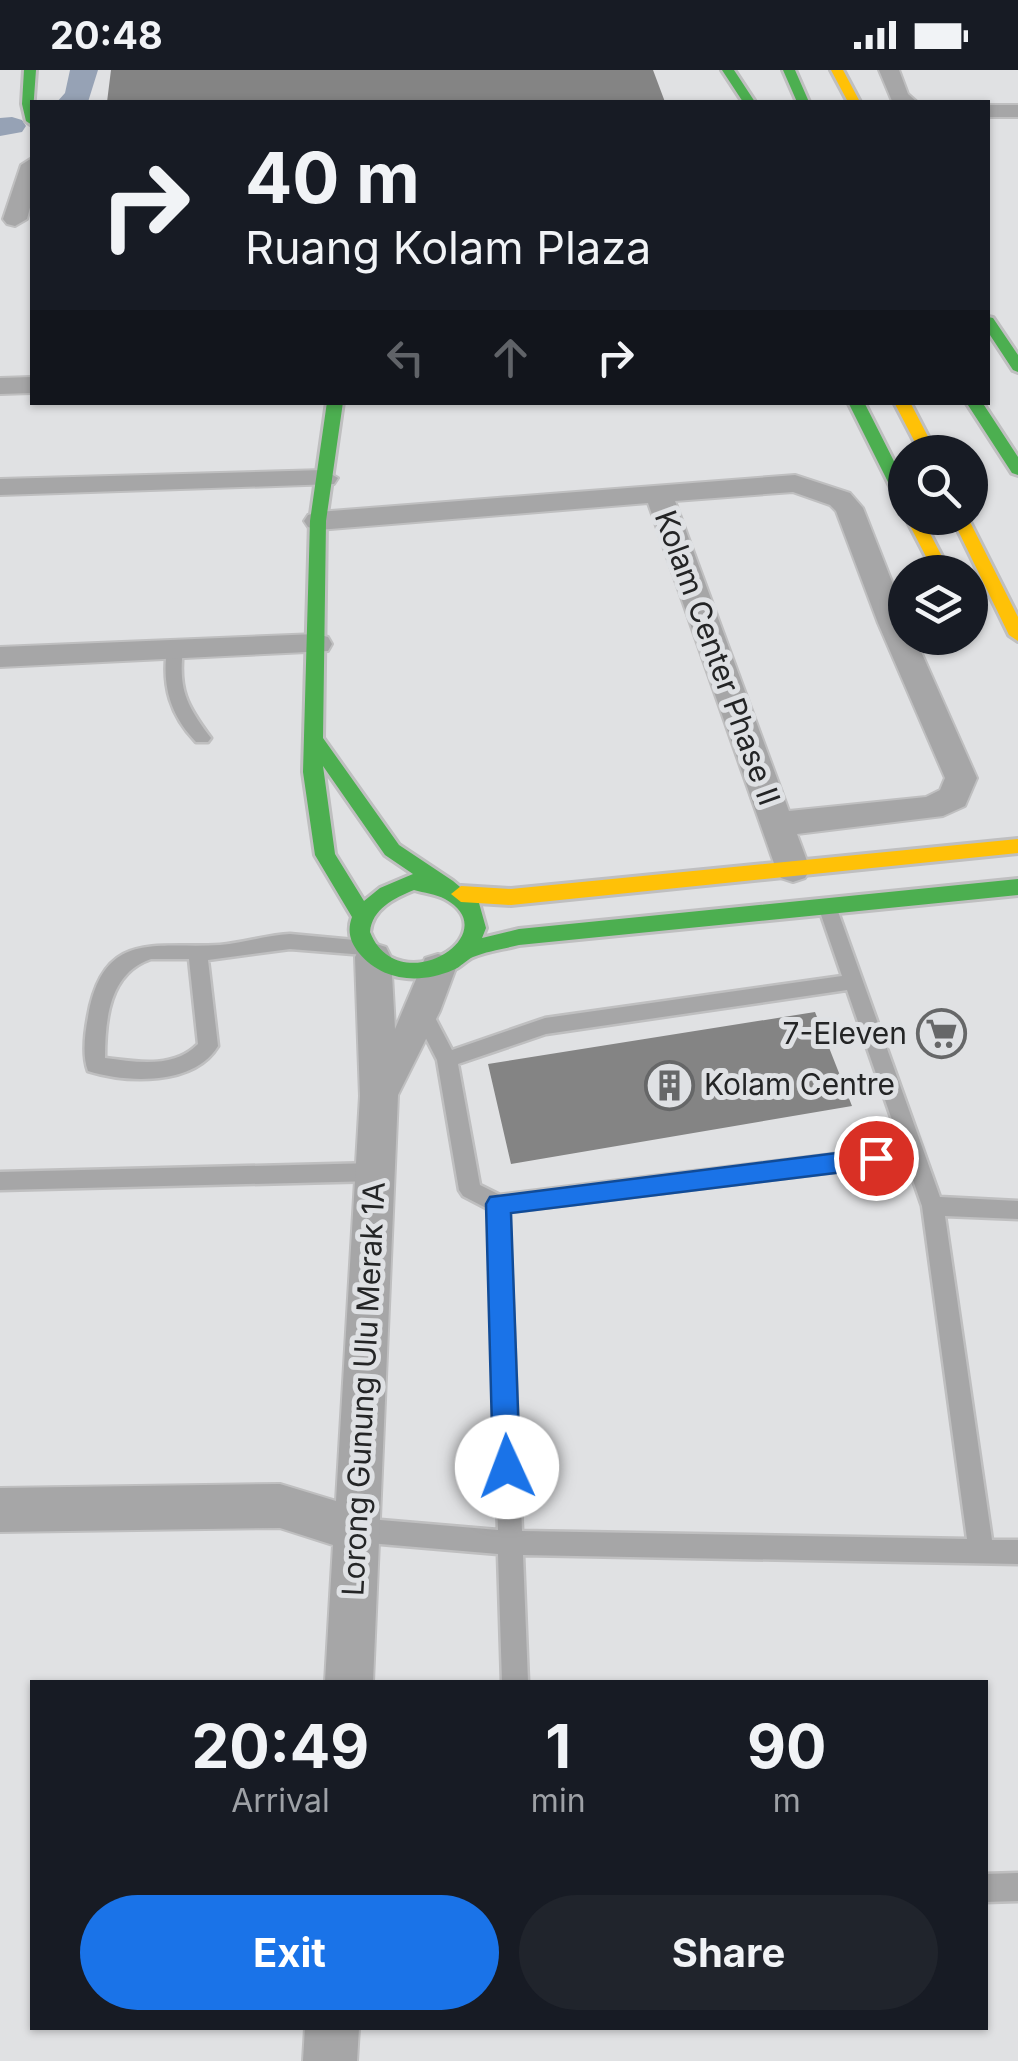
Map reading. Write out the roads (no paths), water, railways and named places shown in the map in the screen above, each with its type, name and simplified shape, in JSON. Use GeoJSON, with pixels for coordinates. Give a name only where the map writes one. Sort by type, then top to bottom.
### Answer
{"type":"FeatureCollection","features":[{"type":"Feature","properties":{"kind":"main road"},"geometry":{"type":"LineString","coordinates":[[30,70],[30,112]]}},
{"type":"Feature","properties":{"kind":"main road"},"geometry":{"type":"LineString","coordinates":[[728,70],[749,100]]}},
{"type":"Feature","properties":{"kind":"main road"},"geometry":{"type":"LineString","coordinates":[[788,70],[802,100]]}},
{"type":"Feature","properties":{"kind":"main road"},"geometry":{"type":"LineString","coordinates":[[837,70],[853,100]]}},
{"type":"Feature","properties":{"kind":"main road"},"geometry":{"type":"LineString","coordinates":[[990,324],[1018,367]]}},
{"type":"Feature","properties":{"kind":"main road"},"geometry":{"type":"LineString","coordinates":[[336,405],[318,521],[313,772],[326,855],[361,914]]}},
{"type":"Feature","properties":{"kind":"main road"},"geometry":{"type":"LineString","coordinates":[[858,405],[888,466]]}},
{"type":"Feature","properties":{"kind":"main road"},"geometry":{"type":"LineString","coordinates":[[904,405],[919,435]]}},
{"type":"Feature","properties":{"kind":"main road"},"geometry":{"type":"LineString","coordinates":[[976,405],[1018,470]]}},
{"type":"Feature","properties":{"kind":"main road"},"geometry":{"type":"LineString","coordinates":[[967,535],[1011,641]]}},
{"type":"Feature","properties":{"kind":"main road"},"geometry":{"type":"LineString","coordinates":[[316,742],[392,850],[470,903],[477,926],[452,959]]}},
{"type":"Feature","properties":{"kind":"main road"},"geometry":{"type":"LineString","coordinates":[[1018,846],[512,897],[413,882],[380,892],[361,914],[358,927],[369,953],[403,970],[452,959],[519,936],[1018,887]]}},
{"type":"Feature","properties":{"kind":"street"},"geometry":{"type":"LineString","coordinates":[[889,70],[904,100]]}},
{"type":"Feature","properties":{"kind":"street"},"geometry":{"type":"LineString","coordinates":[[990,111],[1018,111]]}},
{"type":"Feature","properties":{"kind":"street"},"geometry":{"type":"LineString","coordinates":[[16,219],[30,171]]}},
{"type":"Feature","properties":{"kind":"street"},"geometry":{"type":"LineString","coordinates":[[0,386],[30,386]]}},
{"type":"Feature","properties":{"kind":"street"},"geometry":{"type":"LineString","coordinates":[[0,487],[324,478]]}},
{"type":"Feature","properties":{"kind":"street"},"geometry":{"type":"LineString","coordinates":[[318,521],[795,483],[840,499],[849,508],[893,623],[961,778],[953,798],[931,808],[776,824]]}},
{"type":"Feature","properties":{"kind":"street","name":"Kolam Center Phase II"},"geometry":{"type":"LineString","coordinates":[[658,492],[793,869]]}},
{"type":"Feature","properties":{"kind":"street"},"geometry":{"type":"LineString","coordinates":[[0,656],[317,644]]}},
{"type":"Feature","properties":{"kind":"street","name":"Lorong Gunung Ulu Merak 1A"},"geometry":{"type":"LineString","coordinates":[[349,1680],[379,1096],[369,953]]}},
{"type":"Feature","properties":{"kind":"street","name":"Lorong Gunung Ulu Merak 1A"},"geometry":{"type":"LineString","coordinates":[[379,1096],[452,959]]}},
{"type":"Feature","properties":{"kind":"street"},"geometry":{"type":"LineString","coordinates":[[0,1510],[280,1506],[357,1530]]}},
{"type":"Feature","properties":{"kind":"street"},"geometry":{"type":"LineString","coordinates":[[330,2061],[332,2030]]}},
{"type":"Feature","properties":{"kind":"lane"},"geometry":{"type":"LineString","coordinates":[[175,650],[177,705],[184,721],[202,738]]}},
{"type":"Feature","properties":{"kind":"lane"},"geometry":{"type":"LineString","coordinates":[[827,906],[933,1206],[980,1550]]}},
{"type":"Feature","properties":{"kind":"lane"},"geometry":{"type":"LineString","coordinates":[[198,954],[208,1046],[200,1057],[182,1066],[134,1069],[95,1065],[94,1021],[99,1001],[116,973],[134,956],[198,954],[282,942],[369,953]]}},
{"type":"Feature","properties":{"kind":"lane"},"geometry":{"type":"LineString","coordinates":[[447,1060],[544,1026],[854,982]]}},
{"type":"Feature","properties":{"kind":"lane"},"geometry":{"type":"LineString","coordinates":[[422,1010],[447,1060],[470,1190],[498,1204],[914,1153]]}},
{"type":"Feature","properties":{"kind":"lane"},"geometry":{"type":"LineString","coordinates":[[0,1181],[376,1172]]}},
{"type":"Feature","properties":{"kind":"lane"},"geometry":{"type":"LineString","coordinates":[[498,1204],[515,1680]]}},
{"type":"Feature","properties":{"kind":"lane"},"geometry":{"type":"LineString","coordinates":[[933,1206],[1018,1210]]}},
{"type":"Feature","properties":{"kind":"lane"},"geometry":{"type":"LineString","coordinates":[[357,1530],[509,1542],[1018,1552]]}},
{"type":"Feature","properties":{"kind":"lane"},"geometry":{"type":"LineString","coordinates":[[988,1888],[1018,1887]]}},
{"type":"Feature","properties":{"kind":"waterway"},"geometry":{"type":"LineString","coordinates":[[74,100],[78,97],[84,70]]}},
{"type":"Feature","properties":{"kind":"waterway"},"geometry":{"type":"LineString","coordinates":[[0,127],[12,126]]}},
{"type":"Feature","properties":{"kind":"place","name":"7-Eleven"},"geometry":{"type":"Point","coordinates":[942,1034]}},
{"type":"Feature","properties":{"kind":"place","name":"Kolam Centre"},"geometry":{"type":"Point","coordinates":[669,1085]}}]}
